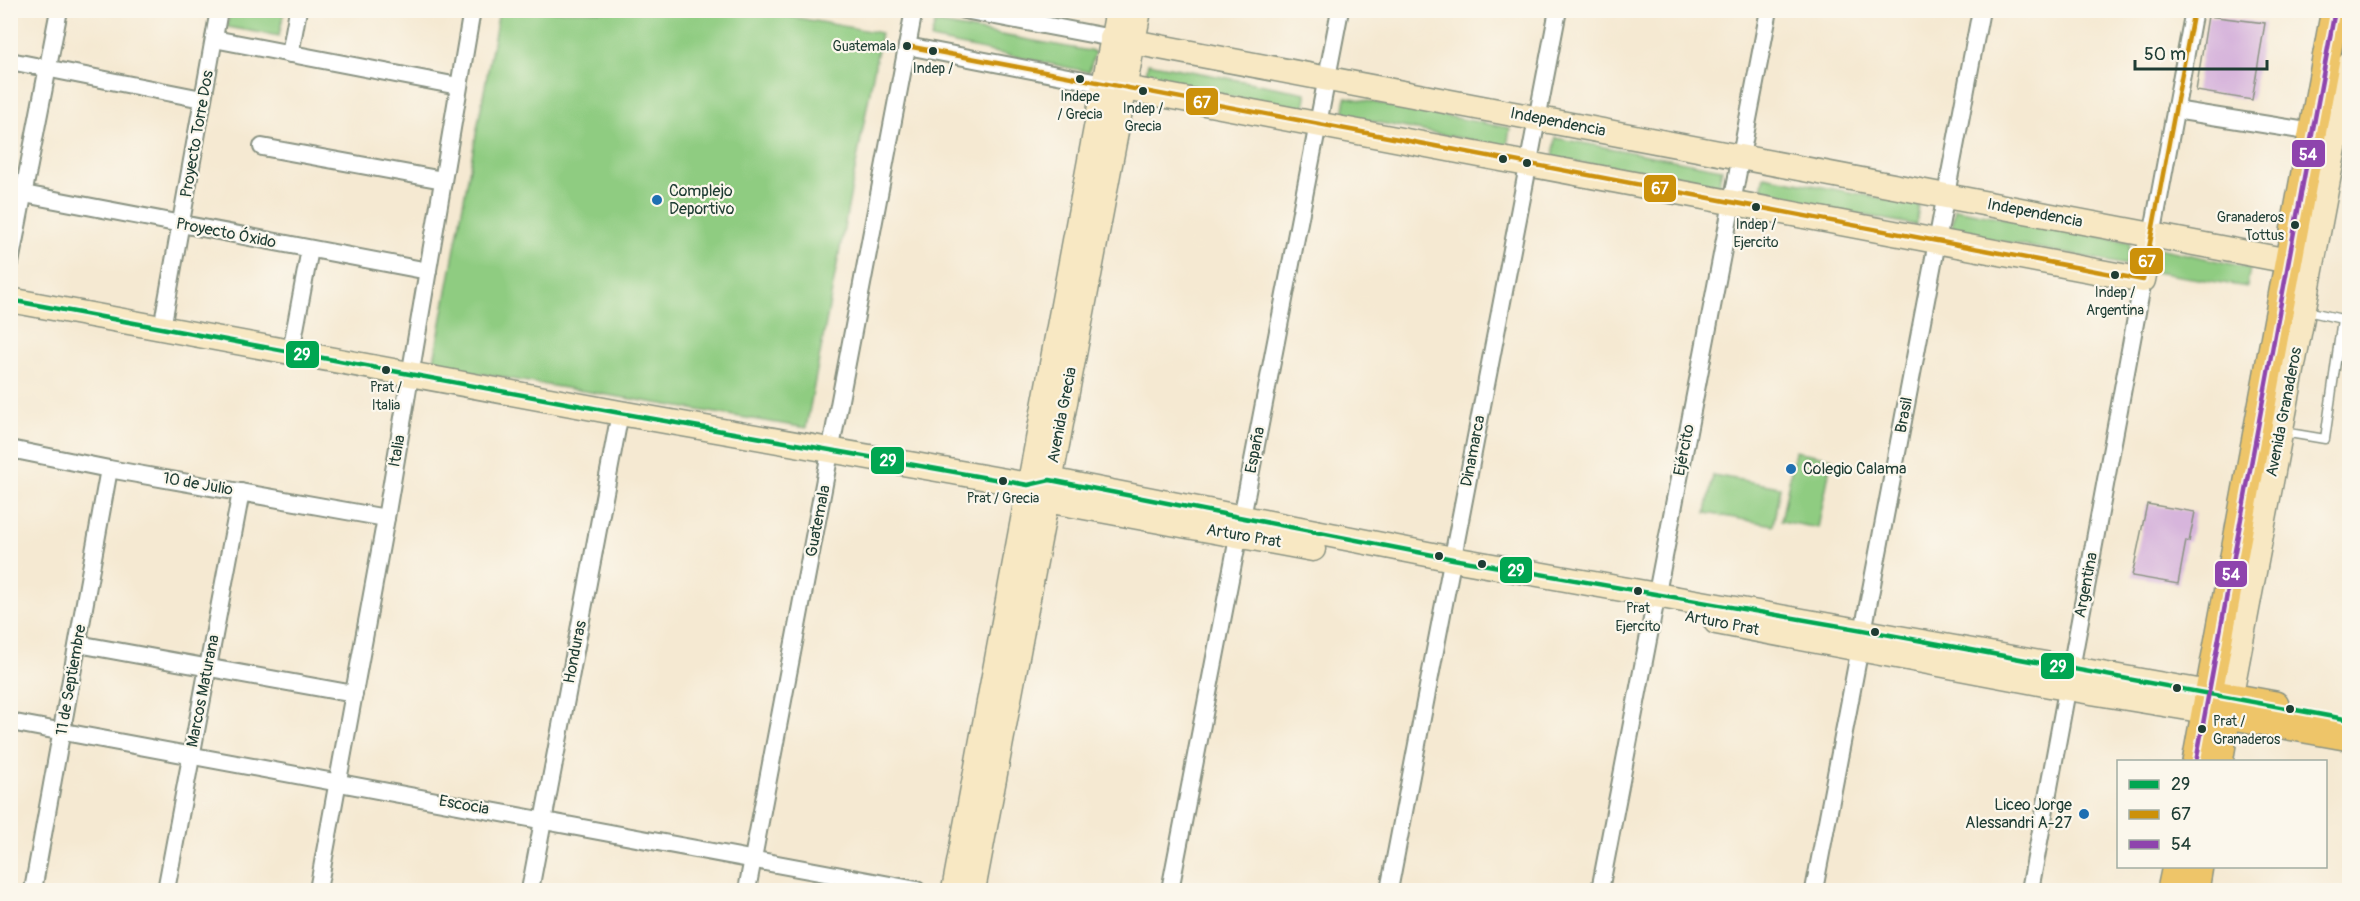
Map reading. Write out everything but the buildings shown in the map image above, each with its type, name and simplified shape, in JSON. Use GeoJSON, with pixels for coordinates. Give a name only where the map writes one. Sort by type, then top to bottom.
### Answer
{"type":"FeatureCollection","features":[{"type":"Feature","properties":{"kind":"main road","name":"Avenida Grecia"},"geometry":{"type":"LineString","coordinates":[[1118,10],[1123,40]]}},
{"type":"Feature","properties":{"kind":"main road","name":"Avenida Grecia"},"geometry":{"type":"LineString","coordinates":[[973,891],[1114,86],[1123,40],[1139,10]]}},
{"type":"Feature","properties":{"kind":"main road","name":"Avenida Granaderos"},"geometry":{"type":"LineString","coordinates":[[2219,760],[2218,704],[2289,261],[2335,10]]}},
{"type":"Feature","properties":{"kind":"main road","name":"Independencia"},"geometry":{"type":"LineString","coordinates":[[1123,40],[2289,261]]}},
{"type":"Feature","properties":{"kind":"main road","name":"Avenida Granaderos"},"geometry":{"type":"LineString","coordinates":[[2197,760],[2218,704],[2281,432],[2349,63]]}},
{"type":"Feature","properties":{"kind":"main road"},"geometry":{"type":"LineString","coordinates":[[1114,86],[2143,280],[2152,236]]}},
{"type":"Feature","properties":{"kind":"main road","name":"Arturo Prat"},"geometry":{"type":"LineString","coordinates":[[10,300],[2069,678],[2218,704],[2349,720]]}},
{"type":"Feature","properties":{"kind":"main road","name":"Avenida Grecia"},"geometry":{"type":"LineString","coordinates":[[954,891],[1042,488]]}},
{"type":"Feature","properties":{"kind":"main road","name":"Arturo Prat"},"geometry":{"type":"LineString","coordinates":[[2218,704],[2349,737]]}},
{"type":"Feature","properties":{"kind":"main road"},"geometry":{"type":"LineString","coordinates":[[2171,891],[2176,868]]}},
{"type":"Feature","properties":{"kind":"main road"},"geometry":{"type":"LineString","coordinates":[[2195,891],[2199,868]]}},
{"type":"Feature","properties":{"kind":"street"},"geometry":{"type":"LineString","coordinates":[[10,263],[59,10]]}},
{"type":"Feature","properties":{"kind":"street","name":"Proyecto Torre Dos"},"geometry":{"type":"LineString","coordinates":[[162,328],[219,10]]}},
{"type":"Feature","properties":{"kind":"street"},"geometry":{"type":"LineString","coordinates":[[290,54],[298,10]]}},
{"type":"Feature","properties":{"kind":"street","name":"Italia"},"geometry":{"type":"LineString","coordinates":[[318,891],[386,518],[472,10]]}},
{"type":"Feature","properties":{"kind":"street","name":"Guatemala"},"geometry":{"type":"LineString","coordinates":[[747,891],[914,10]]}},
{"type":"Feature","properties":{"kind":"street","name":"Independencia"},"geometry":{"type":"LineString","coordinates":[[964,10],[1123,40]]}},
{"type":"Feature","properties":{"kind":"street","name":"España"},"geometry":{"type":"LineString","coordinates":[[1170,891],[1340,10]]}},
{"type":"Feature","properties":{"kind":"street","name":"Dinamarca"},"geometry":{"type":"LineString","coordinates":[[1389,891],[1558,10]]}},
{"type":"Feature","properties":{"kind":"street","name":"Ejército"},"geometry":{"type":"LineString","coordinates":[[1600,891],[1769,10]]}},
{"type":"Feature","properties":{"kind":"street","name":"Brasil"},"geometry":{"type":"LineString","coordinates":[[1814,891],[1981,10]]}},
{"type":"Feature","properties":{"kind":"street"},"geometry":{"type":"LineString","coordinates":[[2152,236],[2194,10]]}},
{"type":"Feature","properties":{"kind":"street"},"geometry":{"type":"LineString","coordinates":[[214,39],[459,86]]}},
{"type":"Feature","properties":{"kind":"street"},"geometry":{"type":"LineString","coordinates":[[907,46],[1114,86]]}},
{"type":"Feature","properties":{"kind":"street"},"geometry":{"type":"LineString","coordinates":[[10,61],[202,99]]}},
{"type":"Feature","properties":{"kind":"street"},"geometry":{"type":"LineString","coordinates":[[2175,110],[2313,132]]}},
{"type":"Feature","properties":{"kind":"street"},"geometry":{"type":"LineString","coordinates":[[262,147],[443,180]]}},
{"type":"Feature","properties":{"kind":"street","name":"Proyecto Óxido"},"geometry":{"type":"LineString","coordinates":[[24,194],[428,271]]}},
{"type":"Feature","properties":{"kind":"street"},"geometry":{"type":"LineString","coordinates":[[291,351],[310,249]]}},
{"type":"Feature","properties":{"kind":"street","name":"Argentina"},"geometry":{"type":"LineString","coordinates":[[2030,891],[2143,280]]}},
{"type":"Feature","properties":{"kind":"street","name":"Honduras"},"geometry":{"type":"LineString","coordinates":[[530,891],[620,413]]}},
{"type":"Feature","properties":{"kind":"street","name":"10 de Julio"},"geometry":{"type":"LineString","coordinates":[[10,448],[109,469],[386,518]]}},
{"type":"Feature","properties":{"kind":"street","name":"11 de Septiembre"},"geometry":{"type":"LineString","coordinates":[[33,891],[109,469]]}},
{"type":"Feature","properties":{"kind":"street","name":"Marcos Maturana"},"geometry":{"type":"LineString","coordinates":[[166,891],[241,492]]}},
{"type":"Feature","properties":{"kind":"street"},"geometry":{"type":"LineString","coordinates":[[78,644],[354,694]]}},
{"type":"Feature","properties":{"kind":"street","name":"Escocia"},"geometry":{"type":"LineString","coordinates":[[10,723],[917,891]]}},
{"type":"Feature","properties":{"kind":"lane"},"geometry":{"type":"LineString","coordinates":[[2281,432],[2325,439],[2342,319],[2303,310]]}},
{"type":"Feature","properties":{"kind":"green space"},"geometry":{"type":"Polygon","coordinates":[[[230,10],[284,11],[279,36],[227,27],[230,10]]]}},
{"type":"Feature","properties":{"kind":"green space","name":"Complejo Deportivo"},"geometry":{"type":"Polygon","coordinates":[[[499,11],[760,11],[881,33],[806,428],[433,366],[499,11]]]}},
{"type":"Feature","properties":{"kind":"green space"},"geometry":{"type":"Polygon","coordinates":[[[935,23],[1095,52],[1089,72],[931,39],[935,23]]]}},
{"type":"Feature","properties":{"kind":"green space"},"geometry":{"type":"Polygon","coordinates":[[[1148,63],[1306,93],[1305,111],[1145,80],[1148,63]]]}},
{"type":"Feature","properties":{"kind":"green space"},"geometry":{"type":"Polygon","coordinates":[[[1346,97],[1510,128],[1507,147],[1343,116],[1346,97]]]}},
{"type":"Feature","properties":{"kind":"green space"},"geometry":{"type":"Polygon","coordinates":[[[1556,138],[1722,169],[1718,188],[1553,158],[1556,138]]]}},
{"type":"Feature","properties":{"kind":"green space"},"geometry":{"type":"Polygon","coordinates":[[[1764,176],[1919,205],[1916,225],[1760,196],[1764,176]]]}},
{"type":"Feature","properties":{"kind":"green space"},"geometry":{"type":"Polygon","coordinates":[[[1955,209],[2130,242],[2127,265],[1951,232],[1955,209]]]}},
{"type":"Feature","properties":{"kind":"green space"},"geometry":{"type":"Polygon","coordinates":[[[2159,248],[2250,268],[2247,287],[2154,272],[2159,248]]]}},
{"type":"Feature","properties":{"kind":"green space"},"geometry":{"type":"Polygon","coordinates":[[[1795,451],[1832,458],[1818,528],[1781,521],[1795,451]]]}},
{"type":"Feature","properties":{"kind":"green space"},"geometry":{"type":"Polygon","coordinates":[[[1713,475],[1780,487],[1773,525],[1706,513],[1713,475]]]}},
{"type":"Feature","properties":{"kind":"transit line","name":"67"},"geometry":{"type":"LineString","coordinates":[[907,46],[2143,280],[2194,10]]}},
{"type":"Feature","properties":{"kind":"transit line","name":"54"},"geometry":{"type":"LineString","coordinates":[[2196,760],[2335,10]]}},
{"type":"Feature","properties":{"kind":"transit line","name":"29"},"geometry":{"type":"LineString","coordinates":[[10,300],[620,413],[1028,485],[1050,480],[1453,559],[1863,630],[2350,720]]}},
{"type":"Feature","properties":{"kind":"place","name":"Guatemala"},"geometry":{"type":"Point","coordinates":[907,46]}},
{"type":"Feature","properties":{"kind":"place","name":"Indep /"},"geometry":{"type":"Point","coordinates":[933,51]}},
{"type":"Feature","properties":{"kind":"place","name":"Indepe / Grecia"},"geometry":{"type":"Point","coordinates":[1080,79]}},
{"type":"Feature","properties":{"kind":"place","name":"Indep / Grecia"},"geometry":{"type":"Point","coordinates":[1143,91]}},
{"type":"Feature","properties":{"kind":"place","name":"Complejo Deportivo"},"geometry":{"type":"Point","coordinates":[657,200]}},
{"type":"Feature","properties":{"kind":"place","name":"Indep / Ejercito"},"geometry":{"type":"Point","coordinates":[1756,207]}},
{"type":"Feature","properties":{"kind":"place","name":"Granaderos Tottus"},"geometry":{"type":"Point","coordinates":[2295,225]}},
{"type":"Feature","properties":{"kind":"place","name":"Indep / Argentina"},"geometry":{"type":"Point","coordinates":[2115,275]}},
{"type":"Feature","properties":{"kind":"place","name":"Prat / Italia"},"geometry":{"type":"Point","coordinates":[386,370]}},
{"type":"Feature","properties":{"kind":"place","name":"Colegio Calama"},"geometry":{"type":"Point","coordinates":[1791,469]}},
{"type":"Feature","properties":{"kind":"place","name":"Prat / Grecia"},"geometry":{"type":"Point","coordinates":[1003,481]}},
{"type":"Feature","properties":{"kind":"place","name":"Prat Ejercito"},"geometry":{"type":"Point","coordinates":[1638,591]}},
{"type":"Feature","properties":{"kind":"place","name":"Prat / Granaderos"},"geometry":{"type":"Point","coordinates":[2202,729]}},
{"type":"Feature","properties":{"kind":"place","name":"Liceo Jorge Alessandri A-27"},"geometry":{"type":"Point","coordinates":[2084,814]}}]}
